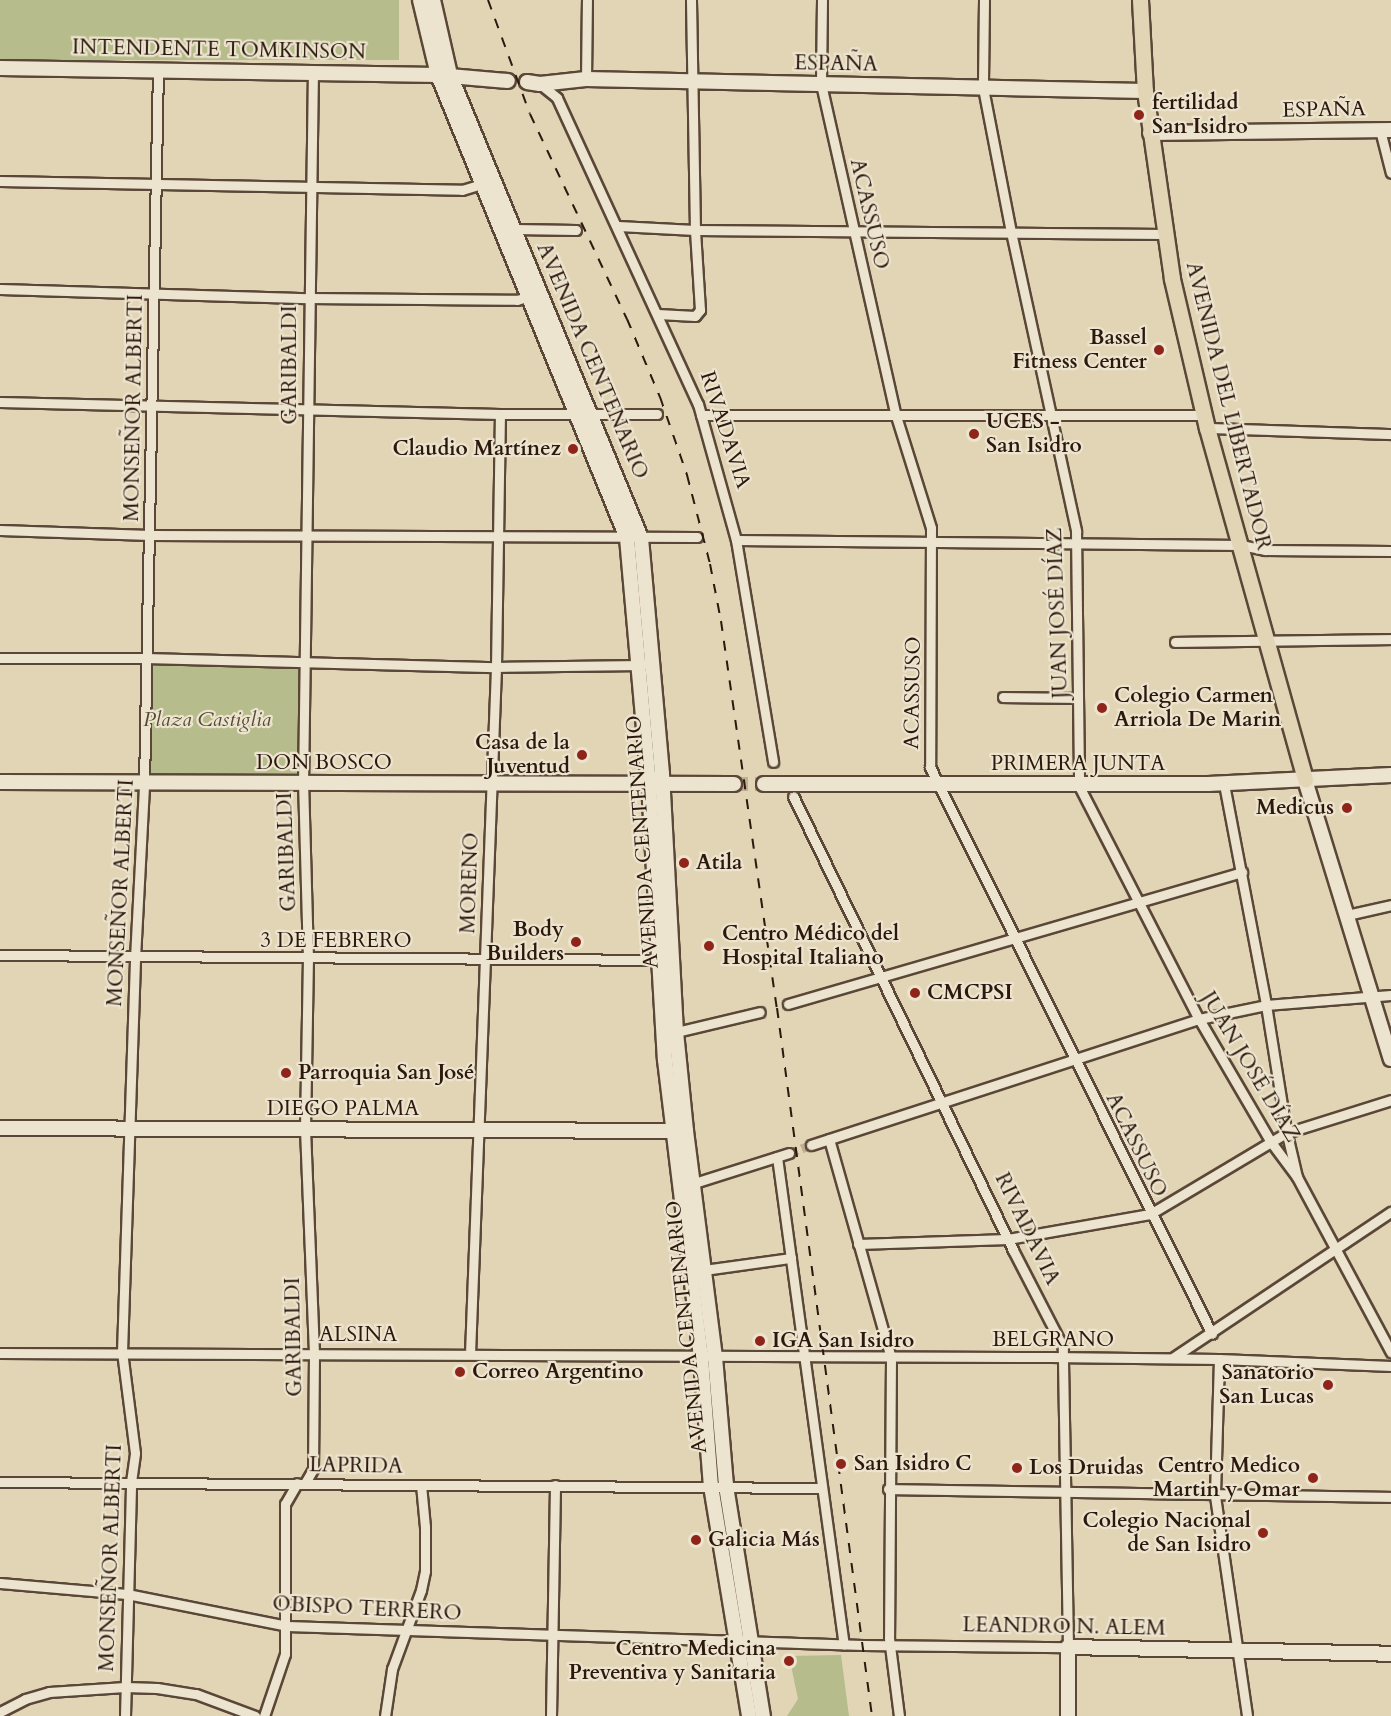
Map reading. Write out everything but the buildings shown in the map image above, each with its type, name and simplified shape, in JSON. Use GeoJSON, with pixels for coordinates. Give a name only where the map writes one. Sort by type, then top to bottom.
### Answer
{"type":"FeatureCollection","features":[{"type":"Feature","properties":{"kind":"main road","name":"AVENIDA CENTENARIO"},"geometry":{"type":"LineString","coordinates":[[420,0],[444,75],[634,538],[656,784],[665,960],[665,1060],[680,1131],[726,1486],[764,1716]]}},
{"type":"Feature","properties":{"kind":"main road","name":"AVENIDA CENTENARIO"},"geometry":{"type":"LineString","coordinates":[[433,0],[444,75]]}},
{"type":"Feature","properties":{"kind":"main road","name":"AVENIDA DEL LIBERTADOR"},"geometry":{"type":"LineString","coordinates":[[1140,0],[1145,91],[1165,234],[1206,422],[1305,780]]}},
{"type":"Feature","properties":{"kind":"main road","name":"INTENDENTE TOMKINSON"},"geometry":{"type":"LineString","coordinates":[[0,68],[444,75]]}},
{"type":"Feature","properties":{"kind":"main road"},"geometry":{"type":"LineString","coordinates":[[444,75],[508,81]]}},
{"type":"Feature","properties":{"kind":"main road","name":"ESPAÑA"},"geometry":{"type":"LineString","coordinates":[[533,83],[586,80],[1145,91]]}},
{"type":"Feature","properties":{"kind":"main road","name":"ESPAÑA"},"geometry":{"type":"LineString","coordinates":[[1150,133],[1385,130]]}},
{"type":"Feature","properties":{"kind":"main road","name":"AVENIDA CENTENARIO"},"geometry":{"type":"LineString","coordinates":[[488,182],[514,229],[535,294]]}},
{"type":"Feature","properties":{"kind":"main road","name":"PRIMERA JUNTA"},"geometry":{"type":"LineString","coordinates":[[764,784],[1079,786],[1224,784],[1391,775]]}},
{"type":"Feature","properties":{"kind":"main road"},"geometry":{"type":"LineString","coordinates":[[1305,780],[1391,1059]]}},
{"type":"Feature","properties":{"kind":"main road","name":"DON BOSCO"},"geometry":{"type":"LineString","coordinates":[[0,782],[303,785],[656,784]]}},
{"type":"Feature","properties":{"kind":"main road"},"geometry":{"type":"LineString","coordinates":[[656,784],[734,784]]}},
{"type":"Feature","properties":{"kind":"main road","name":"AVENIDA CENTENARIO"},"geometry":{"type":"LineString","coordinates":[[665,960],[676,1032],[680,1131]]}},
{"type":"Feature","properties":{"kind":"main road","name":"DIEGO PALMA"},"geometry":{"type":"LineString","coordinates":[[0,1128],[680,1131]]}},
{"type":"Feature","properties":{"kind":"main road","name":"AVENIDA CENTENARIO"},"geometry":{"type":"LineString","coordinates":[[687,1185],[704,1270],[711,1486],[749,1716]]}},
{"type":"Feature","properties":{"kind":"main road","name":"LEANDRO N. ALEM"},"geometry":{"type":"LineString","coordinates":[[1068,1647],[1391,1654]]}},
{"type":"Feature","properties":{"kind":"main road","name":"RIVADAVIA"},"geometry":{"type":"LineString","coordinates":[[1068,1647],[1068,1716]]}},
{"type":"Feature","properties":{"kind":"street"},"geometry":{"type":"LineString","coordinates":[[586,80],[587,0]]}},
{"type":"Feature","properties":{"kind":"street"},"geometry":{"type":"LineString","coordinates":[[658,314],[699,314],[700,310],[695,230],[691,0]]}},
{"type":"Feature","properties":{"kind":"street","name":"ACASSUSO"},"geometry":{"type":"LineString","coordinates":[[822,0],[821,84],[896,416],[931,528],[930,767],[1150,1214],[1212,1334]]}},
{"type":"Feature","properties":{"kind":"street","name":"JUAN JOSÉ DÍAZ"},"geometry":{"type":"LineString","coordinates":[[984,0],[983,88],[1077,544],[1079,786],[1198,1019],[1271,1142],[1297,1176]]}},
{"type":"Feature","properties":{"kind":"street","name":"MONSEÑOR ALBERTI"},"geometry":{"type":"LineString","coordinates":[[125,1716],[130,1482],[135,1453],[122,1352],[135,958],[144,784],[158,70]]}},
{"type":"Feature","properties":{"kind":"street","name":"GARIBALDI"},"geometry":{"type":"LineString","coordinates":[[264,1716],[281,1672],[287,1626],[285,1504],[314,1469],[314,1353],[305,1129],[308,959],[303,785],[308,298],[313,73]]}},
{"type":"Feature","properties":{"kind":"street"},"geometry":{"type":"LineString","coordinates":[[557,98],[561,87],[567,82]]}},
{"type":"Feature","properties":{"kind":"street","name":"RIVADAVIA"},"geometry":{"type":"LineString","coordinates":[[533,83],[557,98],[658,314],[701,415],[736,540],[773,762]]}},
{"type":"Feature","properties":{"kind":"street"},"geometry":{"type":"LineString","coordinates":[[1385,130],[1391,173]]}},
{"type":"Feature","properties":{"kind":"street"},"geometry":{"type":"LineString","coordinates":[[0,182],[311,185],[462,190],[488,182]]}},
{"type":"Feature","properties":{"kind":"street"},"geometry":{"type":"LineString","coordinates":[[618,226],[695,230],[855,229],[1165,234]]}},
{"type":"Feature","properties":{"kind":"street"},"geometry":{"type":"LineString","coordinates":[[514,229],[576,230]]}},
{"type":"Feature","properties":{"kind":"street"},"geometry":{"type":"LineString","coordinates":[[0,289],[154,291],[308,298],[517,300],[535,294]]}},
{"type":"Feature","properties":{"kind":"street"},"geometry":{"type":"LineString","coordinates":[[0,402],[500,414],[657,414]]}},
{"type":"Feature","properties":{"kind":"street","name":"MORENO"},"geometry":{"type":"LineString","coordinates":[[470,1354],[496,667],[500,414]]}},
{"type":"Feature","properties":{"kind":"street"},"geometry":{"type":"LineString","coordinates":[[701,415],[1051,416],[1206,422],[1391,434]]}},
{"type":"Feature","properties":{"kind":"street"},"geometry":{"type":"LineString","coordinates":[[0,530],[150,535],[697,537]]}},
{"type":"Feature","properties":{"kind":"street"},"geometry":{"type":"LineString","coordinates":[[736,540],[1241,545],[1265,550],[1391,551]]}},
{"type":"Feature","properties":{"kind":"street"},"geometry":{"type":"LineString","coordinates":[[1175,642],[1391,639]]}},
{"type":"Feature","properties":{"kind":"street"},"geometry":{"type":"LineString","coordinates":[[0,658],[145,658],[496,667],[645,665]]}},
{"type":"Feature","properties":{"kind":"street"},"geometry":{"type":"LineString","coordinates":[[1003,697],[1078,698]]}},
{"type":"Feature","properties":{"kind":"street"},"geometry":{"type":"LineString","coordinates":[[1224,784],[1266,1005],[1286,1133],[1297,1176],[1391,1352]]}},
{"type":"Feature","properties":{"kind":"street","name":"RIVADAVIA"},"geometry":{"type":"LineString","coordinates":[[793,796],[879,978],[1064,1347],[1068,1647]]}},
{"type":"Feature","properties":{"kind":"street"},"geometry":{"type":"LineString","coordinates":[[788,1004],[1242,872]]}},
{"type":"Feature","properties":{"kind":"street"},"geometry":{"type":"LineString","coordinates":[[1347,915],[1391,905]]}},
{"type":"Feature","properties":{"kind":"street","name":"3 DE FEBRERO"},"geometry":{"type":"LineString","coordinates":[[0,955],[135,958],[665,960]]}},
{"type":"Feature","properties":{"kind":"street"},"geometry":{"type":"LineString","coordinates":[[811,1145],[1198,1019],[1266,1005],[1391,995]]}},
{"type":"Feature","properties":{"kind":"street"},"geometry":{"type":"LineString","coordinates":[[676,1032],[760,1012]]}},
{"type":"Feature","properties":{"kind":"street"},"geometry":{"type":"LineString","coordinates":[[858,1244],[1008,1239],[1150,1214],[1286,1133],[1391,1100]]}},
{"type":"Feature","properties":{"kind":"street"},"geometry":{"type":"LineString","coordinates":[[829,1139],[891,1358],[888,1489],[890,1645],[899,1716]]}},
{"type":"Feature","properties":{"kind":"street"},"geometry":{"type":"LineString","coordinates":[[687,1185],[789,1153]]}},
{"type":"Feature","properties":{"kind":"street"},"geometry":{"type":"LineString","coordinates":[[777,1156],[844,1644]]}},
{"type":"Feature","properties":{"kind":"street"},"geometry":{"type":"LineString","coordinates":[[1171,1359],[1212,1334],[1391,1212]]}},
{"type":"Feature","properties":{"kind":"street"},"geometry":{"type":"LineString","coordinates":[[704,1270],[790,1258]]}},
{"type":"Feature","properties":{"kind":"street","name":"ALSINA"},"geometry":{"type":"LineString","coordinates":[[0,1353],[708,1357]]}},
{"type":"Feature","properties":{"kind":"street","name":"BELGRANO"},"geometry":{"type":"LineString","coordinates":[[708,1357],[1220,1359],[1391,1366]]}},
{"type":"Feature","properties":{"kind":"street"},"geometry":{"type":"LineString","coordinates":[[1220,1359],[1215,1496],[1247,1716]]}},
{"type":"Feature","properties":{"kind":"street","name":"LAPRIDA"},"geometry":{"type":"LineString","coordinates":[[0,1482],[821,1488]]}},
{"type":"Feature","properties":{"kind":"street"},"geometry":{"type":"LineString","coordinates":[[385,1716],[392,1669],[421,1590],[425,1571],[425,1527],[421,1485]]}},
{"type":"Feature","properties":{"kind":"street"},"geometry":{"type":"LineString","coordinates":[[552,1716],[555,1485]]}},
{"type":"Feature","properties":{"kind":"street"},"geometry":{"type":"LineString","coordinates":[[888,1489],[1391,1497]]}},
{"type":"Feature","properties":{"kind":"street","name":"OBISPO TERRERO"},"geometry":{"type":"LineString","coordinates":[[0,1583],[127,1594],[287,1626],[736,1641]]}},
{"type":"Feature","properties":{"kind":"street","name":"LEANDRO N. ALEM"},"geometry":{"type":"LineString","coordinates":[[736,1641],[1068,1647]]}},
{"type":"Feature","properties":{"kind":"street"},"geometry":{"type":"LineString","coordinates":[[0,1712],[25,1699],[49,1692],[126,1687],[157,1688],[196,1694],[255,1716]]}},
{"type":"Feature","properties":{"kind":"green space"},"geometry":{"type":"Polygon","coordinates":[[[0,0],[399,0],[399,60],[0,60],[0,0]]]}},
{"type":"Feature","properties":{"kind":"green space","name":"Plaza Castiglia"},"geometry":{"type":"Polygon","coordinates":[[[150,662],[300,665],[298,780],[148,777],[150,662]]]}},
{"type":"Feature","properties":{"kind":"green space"},"geometry":{"type":"Polygon","coordinates":[[[841,1655],[849,1716],[787,1716],[798,1699],[789,1656],[841,1655]]]}},
{"type":"Feature","properties":{"kind":"tunnel"},"geometry":{"type":"LineString","coordinates":[[734,784],[764,784]]}},
{"type":"Feature","properties":{"kind":"tunnel"},"geometry":{"type":"LineString","coordinates":[[789,1153],[811,1145]]}},
{"type":"Feature","properties":{"kind":"railway"},"geometry":{"type":"LineString","coordinates":[[488,0],[530,114],[627,319],[660,397],[687,475],[710,564],[721,621],[777,1008],[872,1716]]}},
{"type":"Feature","properties":{"kind":"place","name":"fertilidad San Isidro"},"geometry":{"type":"Point","coordinates":[1139,115]}},
{"type":"Feature","properties":{"kind":"place","name":"Bassel Fitness Center"},"geometry":{"type":"Point","coordinates":[1159,350]}},
{"type":"Feature","properties":{"kind":"place","name":"UCES - San Isidro"},"geometry":{"type":"Point","coordinates":[974,434]}},
{"type":"Feature","properties":{"kind":"place","name":"Claudio Martínez"},"geometry":{"type":"Point","coordinates":[573,449]}},
{"type":"Feature","properties":{"kind":"place","name":"Colegio Carmen Arriola De Marin"},"geometry":{"type":"Point","coordinates":[1102,708]}},
{"type":"Feature","properties":{"kind":"place","name":"Casa de la Juventud"},"geometry":{"type":"Point","coordinates":[582,755]}},
{"type":"Feature","properties":{"kind":"place","name":"Medicus"},"geometry":{"type":"Point","coordinates":[1347,808]}},
{"type":"Feature","properties":{"kind":"place","name":"Atila"},"geometry":{"type":"Point","coordinates":[684,863]}},
{"type":"Feature","properties":{"kind":"place","name":"Body Builders"},"geometry":{"type":"Point","coordinates":[576,942]}},
{"type":"Feature","properties":{"kind":"place","name":"Centro Médico del Hospital Italiano"},"geometry":{"type":"Point","coordinates":[709,946]}},
{"type":"Feature","properties":{"kind":"place","name":"CMCPSI"},"geometry":{"type":"Point","coordinates":[915,993]}},
{"type":"Feature","properties":{"kind":"place","name":"Parroquia San José"},"geometry":{"type":"Point","coordinates":[286,1073]}},
{"type":"Feature","properties":{"kind":"place","name":"IGA San Isidro"},"geometry":{"type":"Point","coordinates":[760,1341]}},
{"type":"Feature","properties":{"kind":"place","name":"Correo Argentino"},"geometry":{"type":"Point","coordinates":[460,1372]}},
{"type":"Feature","properties":{"kind":"place","name":"Sanatorio San Lucas"},"geometry":{"type":"Point","coordinates":[1328,1385]}},
{"type":"Feature","properties":{"kind":"place","name":"San Isidro C"},"geometry":{"type":"Point","coordinates":[841,1464]}},
{"type":"Feature","properties":{"kind":"place","name":"Los Druidas"},"geometry":{"type":"Point","coordinates":[1017,1468]}},
{"type":"Feature","properties":{"kind":"place","name":"Centro Medico Martin y Omar"},"geometry":{"type":"Point","coordinates":[1313,1478]}},
{"type":"Feature","properties":{"kind":"place","name":"Colegio Nacional de San Isidro"},"geometry":{"type":"Point","coordinates":[1263,1533]}},
{"type":"Feature","properties":{"kind":"place","name":"Galicia Más"},"geometry":{"type":"Point","coordinates":[696,1540]}},
{"type":"Feature","properties":{"kind":"place","name":"Centro Medicina Preventiva y Sanitaria"},"geometry":{"type":"Point","coordinates":[789,1661]}}]}
